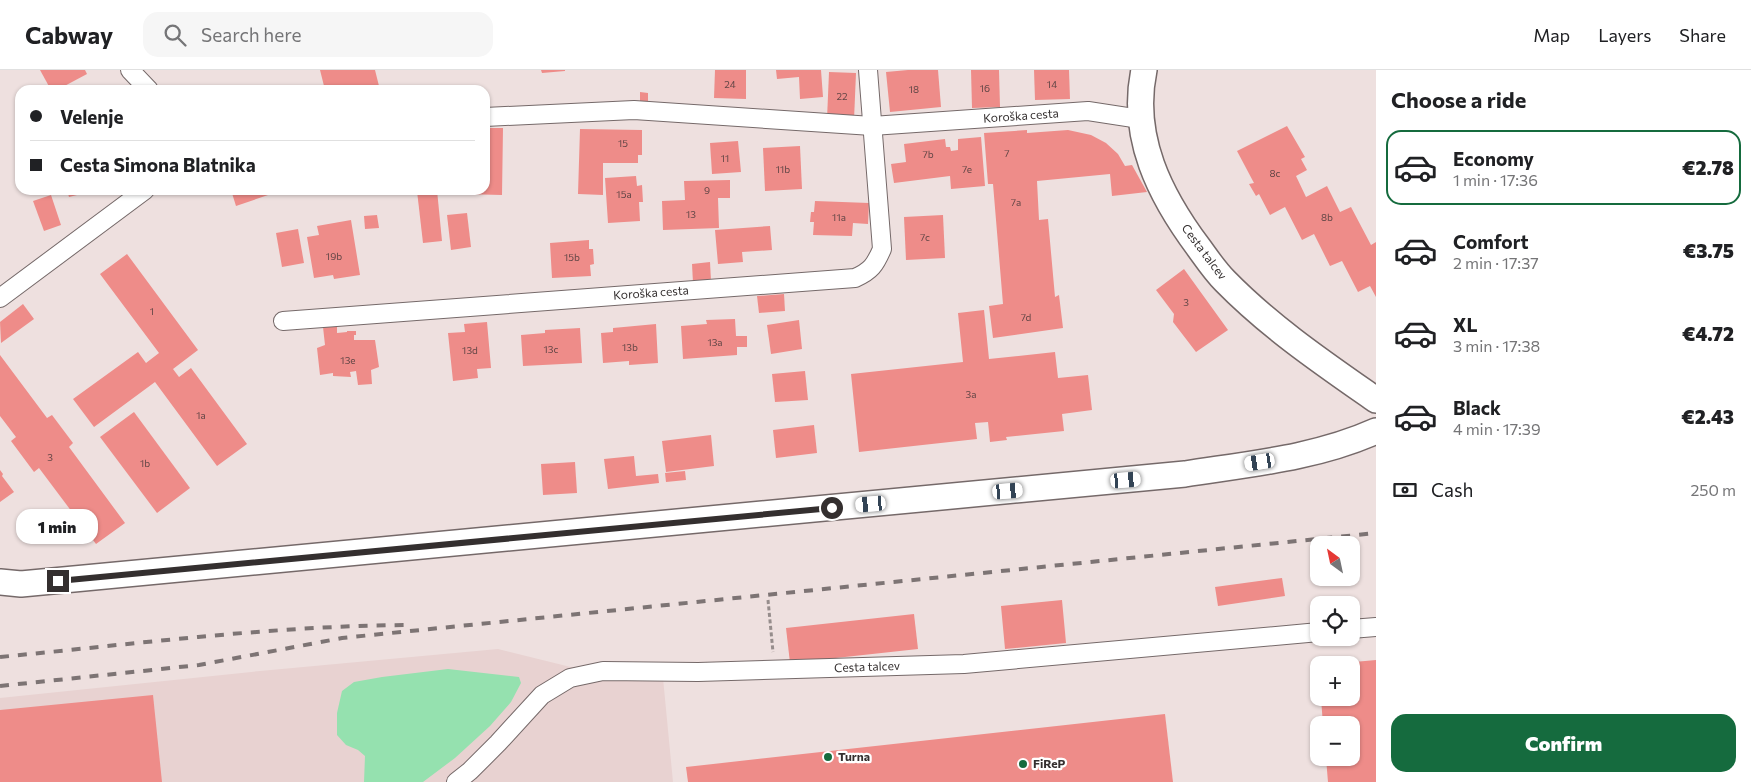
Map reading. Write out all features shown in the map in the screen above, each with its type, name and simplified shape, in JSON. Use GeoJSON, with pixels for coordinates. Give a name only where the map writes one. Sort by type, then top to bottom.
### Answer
{"type":"FeatureCollection","features":[{"type":"Feature","properties":{"kind":"street"},"geometry":{"type":"LineString","coordinates":[[130,70],[145,85]]}},
{"type":"Feature","properties":{"kind":"street"},"geometry":{"type":"LineString","coordinates":[[868,70],[872,126]]}},
{"type":"Feature","properties":{"kind":"street","name":"Cesta talcev"},"geometry":{"type":"LineString","coordinates":[[1144,70],[1140,119],[1149,160],[1165,196],[1192,238],[1223,280],[1261,315],[1317,359],[1376,400]]}},
{"type":"Feature","properties":{"kind":"street","name":"Koroška cesta"},"geometry":{"type":"LineString","coordinates":[[490,117],[634,110],[872,126],[1088,111],[1140,119]]}},
{"type":"Feature","properties":{"kind":"street","name":"Koroška cesta"},"geometry":{"type":"LineString","coordinates":[[283,321],[855,278],[868,272],[882,249],[872,126]]}},
{"type":"Feature","properties":{"kind":"street"},"geometry":{"type":"LineString","coordinates":[[0,298],[138,195]]}},
{"type":"Feature","properties":{"kind":"street"},"geometry":{"type":"LineString","coordinates":[[0,582],[21,584],[1185,474],[1298,455],[1352,441],[1376,431]]}},
{"type":"Feature","properties":{"kind":"street"},"geometry":{"type":"LineString","coordinates":[[1360,628],[1376,627]]}},
{"type":"Feature","properties":{"kind":"street","name":"Cesta talcev"},"geometry":{"type":"LineString","coordinates":[[456,782],[498,743],[517,720],[542,695],[570,678],[603,671],[698,672],[964,664],[1310,633]]}},
{"type":"Feature","properties":{"kind":"path"},"geometry":{"type":"LineString","coordinates":[[768,600],[776,670]]}},
{"type":"Feature","properties":{"kind":"shaded area"},"geometry":{"type":"Polygon","coordinates":[[[498,649],[615,678],[663,678],[673,782],[0,782],[0,698],[498,649]]]}},
{"type":"Feature","properties":{"kind":"green space"},"geometry":{"type":"Polygon","coordinates":[[[448,669],[519,677],[521,683],[511,702],[490,726],[455,758],[423,782],[364,782],[365,756],[358,750],[346,745],[337,735],[337,713],[342,691],[354,682],[448,669]]]}},
{"type":"Feature","properties":{"kind":"building"},"geometry":{"type":"Polygon","coordinates":[[[40,70],[85,70],[87,74],[66,85],[48,85],[40,70]]]}},
{"type":"Feature","properties":{"kind":"building"},"geometry":{"type":"Polygon","coordinates":[[[320,70],[375,70],[379,85],[324,85],[320,70]]]}},
{"type":"Feature","properties":{"kind":"building"},"geometry":{"type":"Polygon","coordinates":[[[541,70],[565,70],[565,71],[542,73],[541,70]]]}},
{"type":"Feature","properties":{"kind":"building"},"geometry":{"type":"Polygon","coordinates":[[[715,70],[746,70],[746,99],[714,98],[715,70]]]}},
{"type":"Feature","properties":{"kind":"building"},"geometry":{"type":"Polygon","coordinates":[[[776,70],[821,70],[823,97],[800,99],[799,77],[777,79],[776,70]]]}},
{"type":"Feature","properties":{"kind":"building"},"geometry":{"type":"Polygon","coordinates":[[[938,70],[941,107],[890,112],[886,72],[938,70]]]}},
{"type":"Feature","properties":{"kind":"building"},"geometry":{"type":"Polygon","coordinates":[[[971,70],[999,70],[1000,107],[972,108],[971,70]]]}},
{"type":"Feature","properties":{"kind":"building"},"geometry":{"type":"Polygon","coordinates":[[[1034,70],[1069,70],[1070,99],[1035,100],[1034,70]]]}},
{"type":"Feature","properties":{"kind":"building"},"geometry":{"type":"Polygon","coordinates":[[[829,72],[856,73],[854,120],[827,119],[829,72]]]}},
{"type":"Feature","properties":{"kind":"building"},"geometry":{"type":"Polygon","coordinates":[[[640,92],[648,93],[648,101],[640,101],[640,92]]]}},
{"type":"Feature","properties":{"kind":"building"},"geometry":{"type":"Polygon","coordinates":[[[1287,126],[1305,157],[1301,159],[1307,170],[1296,176],[1306,197],[1327,186],[1340,212],[1351,207],[1371,245],[1376,242],[1376,297],[1370,286],[1358,292],[1342,261],[1330,266],[1314,234],[1302,240],[1285,207],[1270,215],[1259,194],[1256,196],[1249,184],[1254,183],[1237,151],[1287,126]]]}},
{"type":"Feature","properties":{"kind":"building"},"geometry":{"type":"Polygon","coordinates":[[[490,128],[503,128],[502,195],[490,195],[490,128]]]}},
{"type":"Feature","properties":{"kind":"building"},"geometry":{"type":"Polygon","coordinates":[[[580,129],[642,130],[642,155],[638,155],[638,163],[603,163],[603,195],[578,194],[580,129]]]}},
{"type":"Feature","properties":{"kind":"building"},"geometry":{"type":"Polygon","coordinates":[[[1027,130],[1027,133],[1068,130],[1091,135],[1106,143],[1118,154],[1125,166],[1132,165],[1147,192],[1112,196],[1110,174],[1037,181],[1039,220],[1048,219],[1055,297],[1059,295],[1063,328],[993,338],[989,306],[1003,304],[993,184],[988,184],[984,133],[1027,130]]]}},
{"type":"Feature","properties":{"kind":"building"},"geometry":{"type":"Polygon","coordinates":[[[981,137],[985,186],[951,189],[950,176],[894,183],[891,164],[906,162],[904,144],[945,139],[946,147],[950,147],[951,151],[958,150],[958,139],[981,137]]]}},
{"type":"Feature","properties":{"kind":"building"},"geometry":{"type":"Polygon","coordinates":[[[738,141],[741,172],[712,174],[710,143],[738,141]]]}},
{"type":"Feature","properties":{"kind":"building"},"geometry":{"type":"Polygon","coordinates":[[[800,146],[802,189],[765,191],[763,148],[800,146]]]}},
{"type":"Feature","properties":{"kind":"building"},"geometry":{"type":"Polygon","coordinates":[[[636,176],[637,186],[642,185],[643,202],[639,202],[640,221],[608,223],[605,178],[636,176]]]}},
{"type":"Feature","properties":{"kind":"building"},"geometry":{"type":"Polygon","coordinates":[[[730,180],[730,198],[718,198],[719,228],[663,230],[662,201],[685,200],[684,181],[730,180]]]}},
{"type":"Feature","properties":{"kind":"building"},"geometry":{"type":"Polygon","coordinates":[[[51,195],[61,225],[44,231],[33,201],[51,195]]]}},
{"type":"Feature","properties":{"kind":"building"},"geometry":{"type":"Polygon","coordinates":[[[233,195],[268,195],[236,206],[233,195]]]}},
{"type":"Feature","properties":{"kind":"building"},"geometry":{"type":"Polygon","coordinates":[[[417,195],[437,195],[442,241],[423,243],[417,195]]]}},
{"type":"Feature","properties":{"kind":"building"},"geometry":{"type":"Polygon","coordinates":[[[815,201],[869,203],[868,224],[853,223],[852,236],[813,235],[814,222],[810,222],[811,212],[814,212],[815,201]]]}},
{"type":"Feature","properties":{"kind":"building"},"geometry":{"type":"Polygon","coordinates":[[[467,213],[471,247],[451,250],[447,215],[467,213]]]}},
{"type":"Feature","properties":{"kind":"building"},"geometry":{"type":"Polygon","coordinates":[[[377,215],[379,228],[365,229],[364,216],[377,215]]]}},
{"type":"Feature","properties":{"kind":"building"},"geometry":{"type":"Polygon","coordinates":[[[943,215],[945,258],[906,260],[904,217],[943,215]]]}},
{"type":"Feature","properties":{"kind":"building"},"geometry":{"type":"Polygon","coordinates":[[[351,220],[360,275],[334,279],[333,275],[314,278],[307,237],[319,235],[317,226],[351,220]]]}},
{"type":"Feature","properties":{"kind":"building"},"geometry":{"type":"Polygon","coordinates":[[[770,226],[772,250],[742,252],[743,262],[718,264],[715,230],[770,226]]]}},
{"type":"Feature","properties":{"kind":"building"},"geometry":{"type":"Polygon","coordinates":[[[298,229],[304,263],[282,267],[276,233],[298,229]]]}},
{"type":"Feature","properties":{"kind":"building"},"geometry":{"type":"Polygon","coordinates":[[[589,240],[589,249],[593,249],[594,264],[590,265],[591,276],[552,278],[550,243],[589,240]]]}},
{"type":"Feature","properties":{"kind":"building"},"geometry":{"type":"Polygon","coordinates":[[[127,254],[198,350],[173,369],[179,377],[191,368],[247,444],[217,466],[155,382],[94,427],[73,399],[138,352],[146,363],[159,353],[100,274],[127,254]]]}},
{"type":"Feature","properties":{"kind":"building"},"geometry":{"type":"Polygon","coordinates":[[[710,262],[711,281],[693,283],[692,264],[710,262]]]}},
{"type":"Feature","properties":{"kind":"building"},"geometry":{"type":"Polygon","coordinates":[[[1184,269],[1228,330],[1196,352],[1173,322],[1174,314],[1156,290],[1184,269]]]}},
{"type":"Feature","properties":{"kind":"building"},"geometry":{"type":"Polygon","coordinates":[[[784,294],[785,311],[759,313],[757,296],[784,294]]]}},
{"type":"Feature","properties":{"kind":"building"},"geometry":{"type":"Polygon","coordinates":[[[23,304],[34,319],[1,343],[0,322],[23,304]]]}},
{"type":"Feature","properties":{"kind":"building"},"geometry":{"type":"Polygon","coordinates":[[[984,310],[989,359],[1055,352],[1058,378],[1088,375],[1092,410],[1062,414],[1064,431],[1006,437],[1007,440],[990,442],[988,422],[975,423],[977,439],[859,452],[851,374],[963,362],[958,313],[984,310]]]}},
{"type":"Feature","properties":{"kind":"building"},"geometry":{"type":"Polygon","coordinates":[[[735,319],[736,336],[747,336],[747,347],[737,347],[737,355],[683,359],[681,326],[707,324],[706,320],[735,319]]]}},
{"type":"Feature","properties":{"kind":"building"},"geometry":{"type":"Polygon","coordinates":[[[799,320],[802,349],[771,354],[767,325],[799,320]]]}},
{"type":"Feature","properties":{"kind":"building"},"geometry":{"type":"Polygon","coordinates":[[[487,322],[491,368],[477,369],[478,378],[453,381],[448,333],[465,332],[464,324],[487,322]]]}},
{"type":"Feature","properties":{"kind":"building"},"geometry":{"type":"Polygon","coordinates":[[[656,324],[658,363],[629,365],[629,361],[603,363],[601,333],[613,332],[613,328],[656,324]]]}},
{"type":"Feature","properties":{"kind":"building"},"geometry":{"type":"Polygon","coordinates":[[[337,325],[337,333],[356,331],[354,340],[375,340],[379,367],[371,370],[372,384],[358,385],[356,371],[350,372],[351,377],[333,376],[333,373],[320,375],[317,348],[325,345],[323,327],[337,325]]]}},
{"type":"Feature","properties":{"kind":"building"},"geometry":{"type":"Polygon","coordinates":[[[580,328],[582,363],[523,366],[521,335],[545,333],[545,330],[580,328]]]}},
{"type":"Feature","properties":{"kind":"building"},"geometry":{"type":"Polygon","coordinates":[[[0,355],[47,418],[52,415],[73,443],[69,447],[125,523],[96,544],[39,468],[34,472],[11,441],[16,437],[0,416],[0,355]]]}},
{"type":"Feature","properties":{"kind":"building"},"geometry":{"type":"Polygon","coordinates":[[[805,371],[808,400],[775,402],[772,374],[805,371]]]}},
{"type":"Feature","properties":{"kind":"building"},"geometry":{"type":"Polygon","coordinates":[[[134,412],[190,488],[157,513],[100,437],[134,412]]]}},
{"type":"Feature","properties":{"kind":"building"},"geometry":{"type":"Polygon","coordinates":[[[814,425],[817,453],[776,458],[773,430],[814,425]]]}},
{"type":"Feature","properties":{"kind":"building"},"geometry":{"type":"Polygon","coordinates":[[[711,435],[714,466],[666,472],[662,441],[711,435]]]}},
{"type":"Feature","properties":{"kind":"building"},"geometry":{"type":"Polygon","coordinates":[[[634,456],[636,476],[658,474],[659,483],[608,489],[604,459],[634,456]]]}},
{"type":"Feature","properties":{"kind":"building"},"geometry":{"type":"Polygon","coordinates":[[[575,462],[577,493],[543,495],[541,464],[575,462]]]}},
{"type":"Feature","properties":{"kind":"building"},"geometry":{"type":"Polygon","coordinates":[[[0,470],[3,474],[2,476],[14,492],[0,502],[0,470]]]}},
{"type":"Feature","properties":{"kind":"building"},"geometry":{"type":"Polygon","coordinates":[[[685,471],[686,480],[666,482],[665,473],[685,471]]]}},
{"type":"Feature","properties":{"kind":"building"},"geometry":{"type":"Polygon","coordinates":[[[1282,578],[1285,596],[1218,606],[1215,587],[1282,578]]]}},
{"type":"Feature","properties":{"kind":"building"},"geometry":{"type":"Polygon","coordinates":[[[1062,600],[1066,643],[1005,649],[1001,606],[1062,600]]]}},
{"type":"Feature","properties":{"kind":"building"},"geometry":{"type":"Polygon","coordinates":[[[914,614],[918,649],[790,663],[786,628],[914,614]]]}},
{"type":"Feature","properties":{"kind":"building"},"geometry":{"type":"Polygon","coordinates":[[[1376,660],[1376,782],[1328,782],[1327,766],[1360,766],[1360,716],[1322,716],[1322,706],[1360,706],[1360,661],[1376,660]]]}},
{"type":"Feature","properties":{"kind":"building"},"geometry":{"type":"Polygon","coordinates":[[[153,695],[162,782],[0,782],[0,710],[153,695]]]}},
{"type":"Feature","properties":{"kind":"building","name":"FiReP"},"geometry":{"type":"Polygon","coordinates":[[[1165,714],[1173,782],[688,782],[686,767],[1165,714]]]}},
{"type":"Feature","properties":{"kind":"railway"},"geometry":{"type":"LineString","coordinates":[[0,686],[199,665],[342,638],[1376,533]]}},
{"type":"Feature","properties":{"kind":"railway"},"geometry":{"type":"LineString","coordinates":[[0,657],[254,632],[407,625]]}},
{"type":"Feature","properties":{"kind":"place","name":"Turna"},"geometry":{"type":"Point","coordinates":[828,757]}},
{"type":"Feature","properties":{"kind":"place","name":"FiReP"},"geometry":{"type":"Point","coordinates":[1023,764]}},
{"type":"Feature","properties":{"kind":"route"},"geometry":{"type":"LineString","coordinates":[[58,581],[832,508]]}}]}
